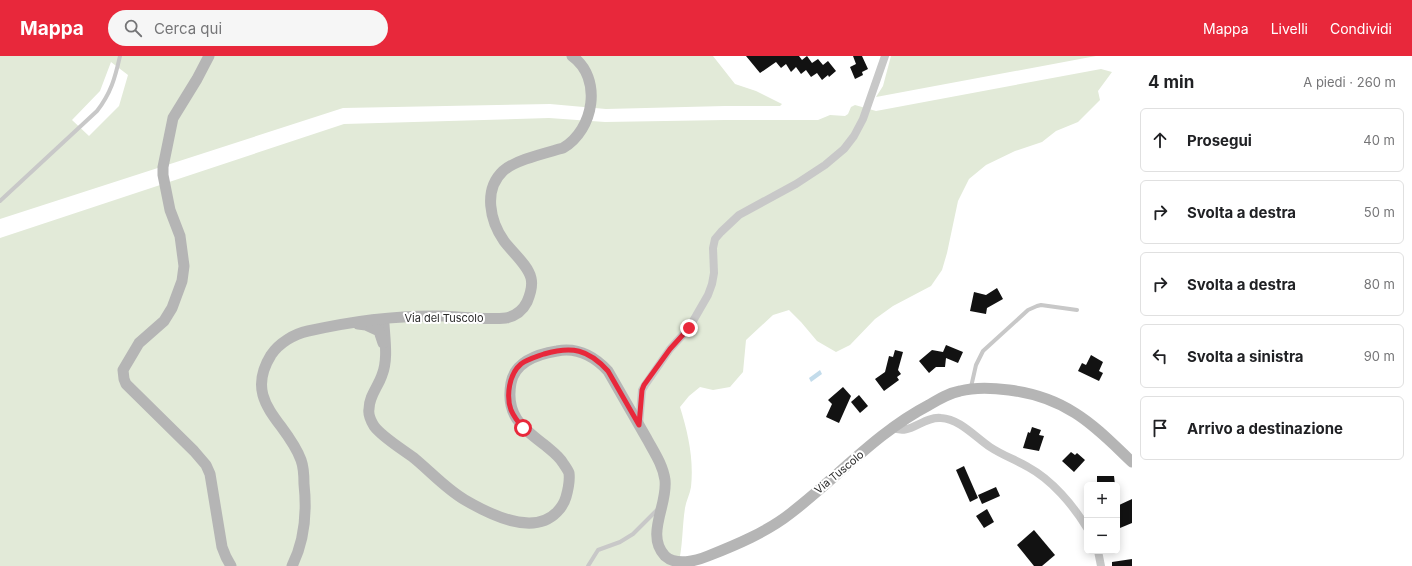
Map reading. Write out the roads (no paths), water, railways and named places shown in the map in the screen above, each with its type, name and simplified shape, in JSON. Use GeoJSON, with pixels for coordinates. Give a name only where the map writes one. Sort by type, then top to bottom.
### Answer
{"type":"FeatureCollection","features":[{"type":"Feature","properties":{"kind":"street"},"geometry":{"type":"LineString","coordinates":[[209,56],[173,118],[165,157],[163,175],[170,210],[180,236],[184,266],[182,281],[172,308],[164,321],[139,343],[123,370],[126,384],[194,451],[206,465],[210,474],[222,547],[232,566]]}},
{"type":"Feature","properties":{"kind":"street","name":"Via del Tuscolo"},"geometry":{"type":"LineString","coordinates":[[292,566],[299,549],[305,521],[306,500],[301,459],[289,437],[268,409],[264,397],[262,372],[274,350],[283,342],[306,331],[354,323],[396,318],[442,316],[506,318],[517,313],[526,304],[531,290],[531,278],[529,273],[504,241],[493,218],[490,199],[492,188],[498,178],[512,165],[563,148],[578,135],[590,113],[590,85],[584,67],[572,56]]}},
{"type":"Feature","properties":{"kind":"street"},"geometry":{"type":"LineString","coordinates":[[639,425],[642,390],[644,385],[670,349],[689,328],[708,294],[714,273],[713,248],[715,239],[739,215],[796,184],[825,165],[844,149],[854,136],[863,119],[885,56]]}},
{"type":"Feature","properties":{"kind":"street"},"geometry":{"type":"LineString","coordinates":[[385,351],[387,333],[396,318]]}},
{"type":"Feature","properties":{"kind":"street"},"geometry":{"type":"LineString","coordinates":[[374,320],[384,324],[385,351]]}},
{"type":"Feature","properties":{"kind":"street"},"geometry":{"type":"LineString","coordinates":[[354,323],[366,325],[379,331],[385,351]]}},
{"type":"Feature","properties":{"kind":"street","name":"Via Tuscolo"},"geometry":{"type":"LineString","coordinates":[[385,351],[386,362],[382,375],[370,400],[368,410],[374,425],[379,431],[414,458],[457,495],[484,511],[515,522],[535,524],[552,518],[564,505],[568,487],[569,472],[560,457],[523,428],[516,419],[511,409],[509,398],[512,377],[521,364],[554,351],[565,349],[584,353],[601,364],[608,371],[663,470],[665,489],[657,527],[657,538],[664,555],[671,560],[683,562],[696,560],[716,553],[761,532],[785,517],[892,427],[914,412],[959,391],[971,389],[999,389],[1016,391],[1040,396],[1058,403],[1089,423],[1132,462]]}},
{"type":"Feature","properties":{"kind":"street"},"geometry":{"type":"LineString","coordinates":[[892,427],[899,430],[905,430],[925,420],[936,418],[948,419],[958,423],[994,450],[1029,467],[1044,478],[1069,503],[1084,524]]}},
{"type":"Feature","properties":{"kind":"street"},"geometry":{"type":"LineString","coordinates":[[1099,554],[1101,566]]}},
{"type":"Feature","properties":{"kind":"lane"},"geometry":{"type":"LineString","coordinates":[[0,201],[97,111],[111,88],[120,56]]}},
{"type":"Feature","properties":{"kind":"lane"},"geometry":{"type":"LineString","coordinates":[[971,389],[976,365],[983,351],[1028,310],[1041,305],[1076,310]]}},
{"type":"Feature","properties":{"kind":"lane"},"geometry":{"type":"LineString","coordinates":[[588,566],[598,550],[620,542],[634,534],[646,523],[661,505],[665,489]]}},
{"type":"Feature","properties":{"kind":"water"},"geometry":{"type":"Polygon","coordinates":[[[820,370],[822,374],[811,382],[809,378],[820,370]]]}}]}
